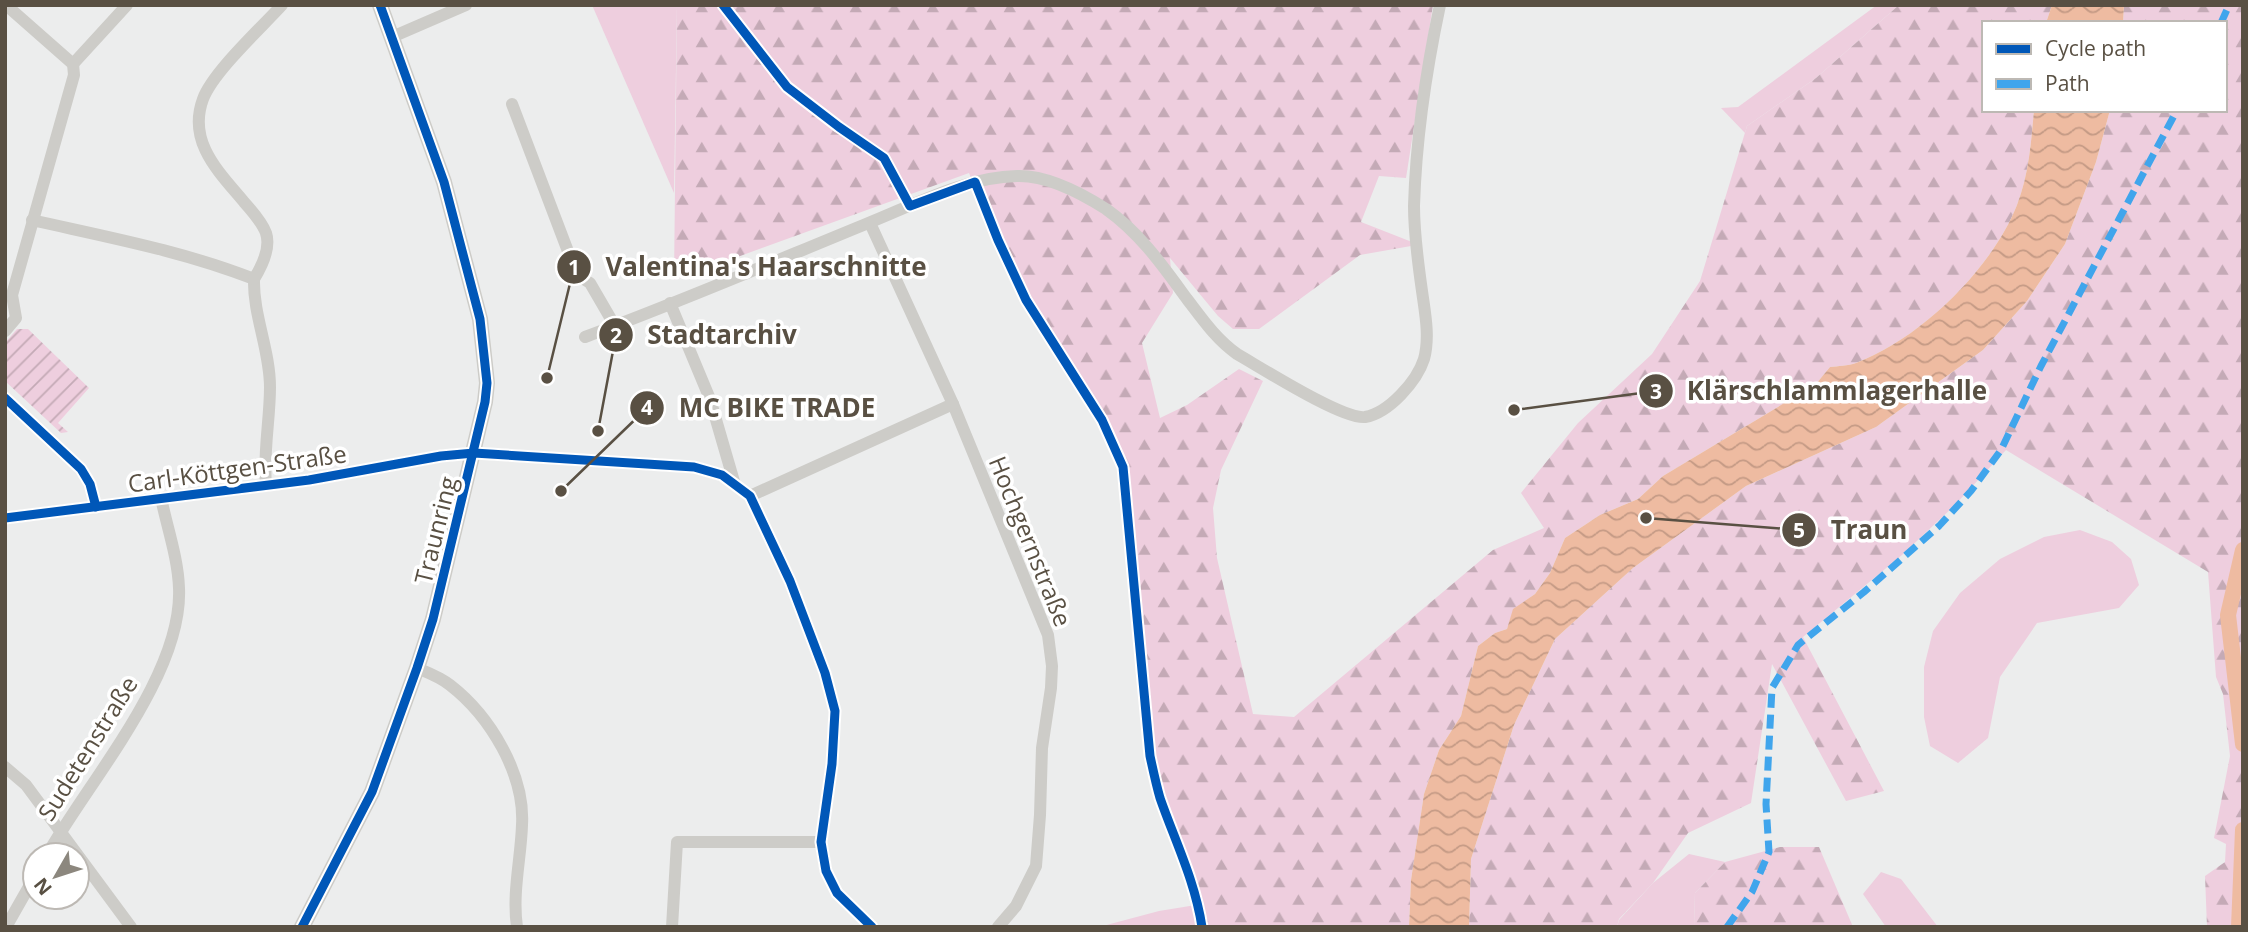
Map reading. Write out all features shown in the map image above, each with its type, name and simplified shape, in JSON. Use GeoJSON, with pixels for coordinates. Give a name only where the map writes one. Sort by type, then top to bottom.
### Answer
{"type":"FeatureCollection","features":[{"type":"Feature","properties":{"kind":"street"},"geometry":{"type":"LineString","coordinates":[[5,331],[16,318],[12,295],[74,75],[73,64],[6,5]]}},
{"type":"Feature","properties":{"kind":"street"},"geometry":{"type":"LineString","coordinates":[[73,64],[127,5]]}},
{"type":"Feature","properties":{"kind":"street"},"geometry":{"type":"LineString","coordinates":[[266,485],[270,385],[265,344],[254,297],[254,279],[265,256],[266,234],[255,214],[205,154],[199,138],[198,124],[203,100],[215,79],[282,5]]}},
{"type":"Feature","properties":{"kind":"street","name":"Traunring"},"geometry":{"type":"LineString","coordinates":[[302,927],[372,792],[417,668],[433,619],[474,453],[487,383],[480,319],[444,182],[380,5]]}},
{"type":"Feature","properties":{"kind":"street"},"geometry":{"type":"LineString","coordinates":[[392,37],[466,5]]}},
{"type":"Feature","properties":{"kind":"street"},"geometry":{"type":"LineString","coordinates":[[585,337],[975,182],[1018,175],[1056,183],[1105,209],[1130,229],[1148,247],[1222,344],[1342,412],[1364,417],[1373,414],[1410,386],[1424,357],[1427,331],[1416,248],[1414,207],[1427,68],[1440,5]]}},
{"type":"Feature","properties":{"kind":"street"},"geometry":{"type":"LineString","coordinates":[[512,104],[577,275],[590,283],[615,326]]}},
{"type":"Feature","properties":{"kind":"street"},"geometry":{"type":"LineString","coordinates":[[32,220],[151,247],[222,266],[254,279]]}},
{"type":"Feature","properties":{"kind":"street","name":"Hochgernstraße"},"geometry":{"type":"LineString","coordinates":[[870,223],[953,404],[1048,635],[1052,666],[1042,748],[1036,866],[1016,906],[998,927]]}},
{"type":"Feature","properties":{"kind":"street"},"geometry":{"type":"LineString","coordinates":[[670,303],[710,399],[735,485]]}},
{"type":"Feature","properties":{"kind":"street"},"geometry":{"type":"LineString","coordinates":[[5,398],[81,469],[90,484],[96,507]]}},
{"type":"Feature","properties":{"kind":"street"},"geometry":{"type":"LineString","coordinates":[[872,927],[837,893],[825,871],[821,842],[832,764],[835,711],[825,673],[790,581],[750,496],[953,404]]}},
{"type":"Feature","properties":{"kind":"street","name":"Carl-Köttgen-Straße"},"geometry":{"type":"LineString","coordinates":[[5,518],[309,480],[441,456],[474,453],[694,467],[722,475],[750,496]]}},
{"type":"Feature","properties":{"kind":"street","name":"Sudetenstraße"},"geometry":{"type":"LineString","coordinates":[[55,841],[135,720],[168,647],[178,613],[179,588],[161,498]]}},
{"type":"Feature","properties":{"kind":"street"},"geometry":{"type":"LineString","coordinates":[[417,668],[452,686],[476,711],[491,730],[514,775],[522,801],[516,887],[517,927]]}},
{"type":"Feature","properties":{"kind":"street"},"geometry":{"type":"LineString","coordinates":[[5,766],[26,785],[131,927]]}},
{"type":"Feature","properties":{"kind":"street"},"geometry":{"type":"LineString","coordinates":[[672,927],[677,842],[821,842]]}},
{"type":"Feature","properties":{"kind":"street"},"geometry":{"type":"LineString","coordinates":[[6,927],[21,901]]}},
{"type":"Feature","properties":{"kind":"green space"},"geometry":{"type":"Polygon","coordinates":[[[592,5],[677,5],[674,193],[592,5]]]}},
{"type":"Feature","properties":{"kind":"green space"},"geometry":{"type":"Polygon","coordinates":[[[677,5],[1433,5],[1406,178],[1379,176],[1361,222],[1412,242],[1411,246],[1360,255],[1259,329],[1233,329],[1218,316],[1170,258],[1173,293],[1142,343],[1160,418],[1187,405],[1239,369],[1263,381],[1221,470],[1213,508],[1217,558],[1253,714],[1294,717],[1493,550],[1544,528],[1521,493],[1578,423],[1652,354],[1700,281],[1747,126],[1816,78],[1899,5],[2052,5],[2047,21],[1982,21],[1982,112],[2034,112],[2027,170],[2017,205],[2006,229],[1972,277],[1951,299],[1905,337],[1856,363],[1830,367],[1816,384],[1663,476],[1638,499],[1600,515],[1565,538],[1550,573],[1535,594],[1514,609],[1507,629],[1495,633],[1478,646],[1461,716],[1439,750],[1424,794],[1411,880],[1409,927],[1205,927],[1187,861],[1161,793],[1152,755],[1125,467],[1104,419],[1028,299],[1000,239],[978,182],[973,183],[969,173],[674,280],[677,5]]]}},
{"type":"Feature","properties":{"kind":"green space"},"geometry":{"type":"Polygon","coordinates":[[[1877,5],[1899,5],[1816,78],[1747,126],[1745,133],[1721,108],[1738,107],[1877,5]]]}},
{"type":"Feature","properties":{"kind":"green space"},"geometry":{"type":"Polygon","coordinates":[[[2124,5],[2243,5],[2243,927],[2207,927],[2205,876],[2225,862],[2226,844],[2214,838],[2230,756],[2223,694],[2216,677],[2208,572],[2006,450],[1954,506],[1902,555],[1803,637],[1884,791],[1846,801],[1772,664],[1751,803],[1688,833],[1653,883],[1619,919],[1617,927],[1469,927],[1471,859],[1514,725],[1555,639],[1633,568],[1746,486],[1876,427],[1983,350],[2027,301],[2065,244],[2096,162],[2109,112],[2227,112],[2227,21],[2123,21],[2124,5]]]}},
{"type":"Feature","properties":{"kind":"green space"},"geometry":{"type":"Polygon","coordinates":[[[17,329],[28,329],[89,388],[58,423],[68,432],[61,433],[5,381],[5,343],[17,329]]]}},
{"type":"Feature","properties":{"kind":"green space"},"geometry":{"type":"Polygon","coordinates":[[[2080,530],[2112,542],[2131,559],[2139,585],[2119,608],[2037,623],[2000,677],[1988,738],[1958,763],[1930,746],[1924,717],[1924,667],[1933,631],[1960,593],[2000,559],[2044,537],[2080,530]]]}},
{"type":"Feature","properties":{"kind":"green space"},"geometry":{"type":"Polygon","coordinates":[[[1780,847],[1819,847],[1853,927],[1694,927],[1695,893],[1725,862],[1780,847]]]}},
{"type":"Feature","properties":{"kind":"green space"},"geometry":{"type":"Polygon","coordinates":[[[1689,854],[1725,862],[1695,893],[1694,927],[1617,927],[1619,920],[1653,883],[1689,854]]]}},
{"type":"Feature","properties":{"kind":"green space"},"geometry":{"type":"Polygon","coordinates":[[[1881,872],[1901,879],[1938,927],[1886,927],[1863,894],[1881,872]]]}},
{"type":"Feature","properties":{"kind":"green space"},"geometry":{"type":"Polygon","coordinates":[[[1196,905],[1200,927],[1099,927],[1159,911],[1196,905]]]}},
{"type":"Feature","properties":{"kind":"water"},"geometry":{"type":"Polygon","coordinates":[[[2052,5],[2124,5],[2123,21],[2047,21],[2052,5]]]}},
{"type":"Feature","properties":{"kind":"water"},"geometry":{"type":"Polygon","coordinates":[[[2034,112],[2109,112],[2096,162],[2065,244],[2027,301],[1983,350],[1876,427],[1746,486],[1633,568],[1555,639],[1514,725],[1471,859],[1469,927],[1409,927],[1411,880],[1424,794],[1439,750],[1461,716],[1478,646],[1495,633],[1507,629],[1513,609],[1535,594],[1550,573],[1565,538],[1600,515],[1638,499],[1663,476],[1816,384],[1830,367],[1856,363],[1905,337],[1951,299],[1972,277],[2006,229],[2021,193],[2034,112]]]}},
{"type":"Feature","properties":{"kind":"waterway"},"geometry":{"type":"LineString","coordinates":[[2243,550],[2228,615],[2243,744]]}},
{"type":"Feature","properties":{"kind":"waterway"},"geometry":{"type":"LineString","coordinates":[[2239,927],[2243,830]]}},
{"type":"Feature","properties":{"kind":"marked path"},"geometry":{"type":"LineString","coordinates":[[2222,21],[2229,5]]}},
{"type":"Feature","properties":{"kind":"marked path"},"geometry":{"type":"LineString","coordinates":[[1727,927],[1752,892],[1769,852],[1766,804],[1772,688],[1798,645],[1939,526],[1971,491],[2001,450],[2041,366],[2176,112]]}},
{"type":"Feature","properties":{"kind":"cycle path"},"geometry":{"type":"LineString","coordinates":[[302,927],[372,792],[417,668],[433,619],[485,402],[487,383],[480,319],[444,182],[380,5]]}},
{"type":"Feature","properties":{"kind":"cycle path"},"geometry":{"type":"LineString","coordinates":[[723,5],[787,87],[884,158],[910,206],[975,182],[1026,300],[1102,420],[1123,467],[1150,756],[1160,798],[1195,893],[1202,927]]}},
{"type":"Feature","properties":{"kind":"cycle path"},"geometry":{"type":"LineString","coordinates":[[5,398],[81,469],[90,484],[96,507]]}},
{"type":"Feature","properties":{"kind":"cycle path"},"geometry":{"type":"LineString","coordinates":[[5,518],[309,480],[441,456],[474,453],[694,467],[722,475],[750,496],[790,581],[825,673],[835,711],[832,764],[821,842],[826,871],[837,893],[872,927]]}},
{"type":"Feature","properties":{"kind":"place","name":"Valentina's Haarschnitte"},"geometry":{"type":"Point","coordinates":[547,378]}},
{"type":"Feature","properties":{"kind":"place","name":"Klärschlammlagerhalle"},"geometry":{"type":"Point","coordinates":[1514,410]}},
{"type":"Feature","properties":{"kind":"place","name":"Stadtarchiv"},"geometry":{"type":"Point","coordinates":[598,431]}},
{"type":"Feature","properties":{"kind":"place","name":"MC BIKE TRADE"},"geometry":{"type":"Point","coordinates":[561,491]}},
{"type":"Feature","properties":{"kind":"place","name":"Traun"},"geometry":{"type":"Point","coordinates":[1646,518]}}]}
